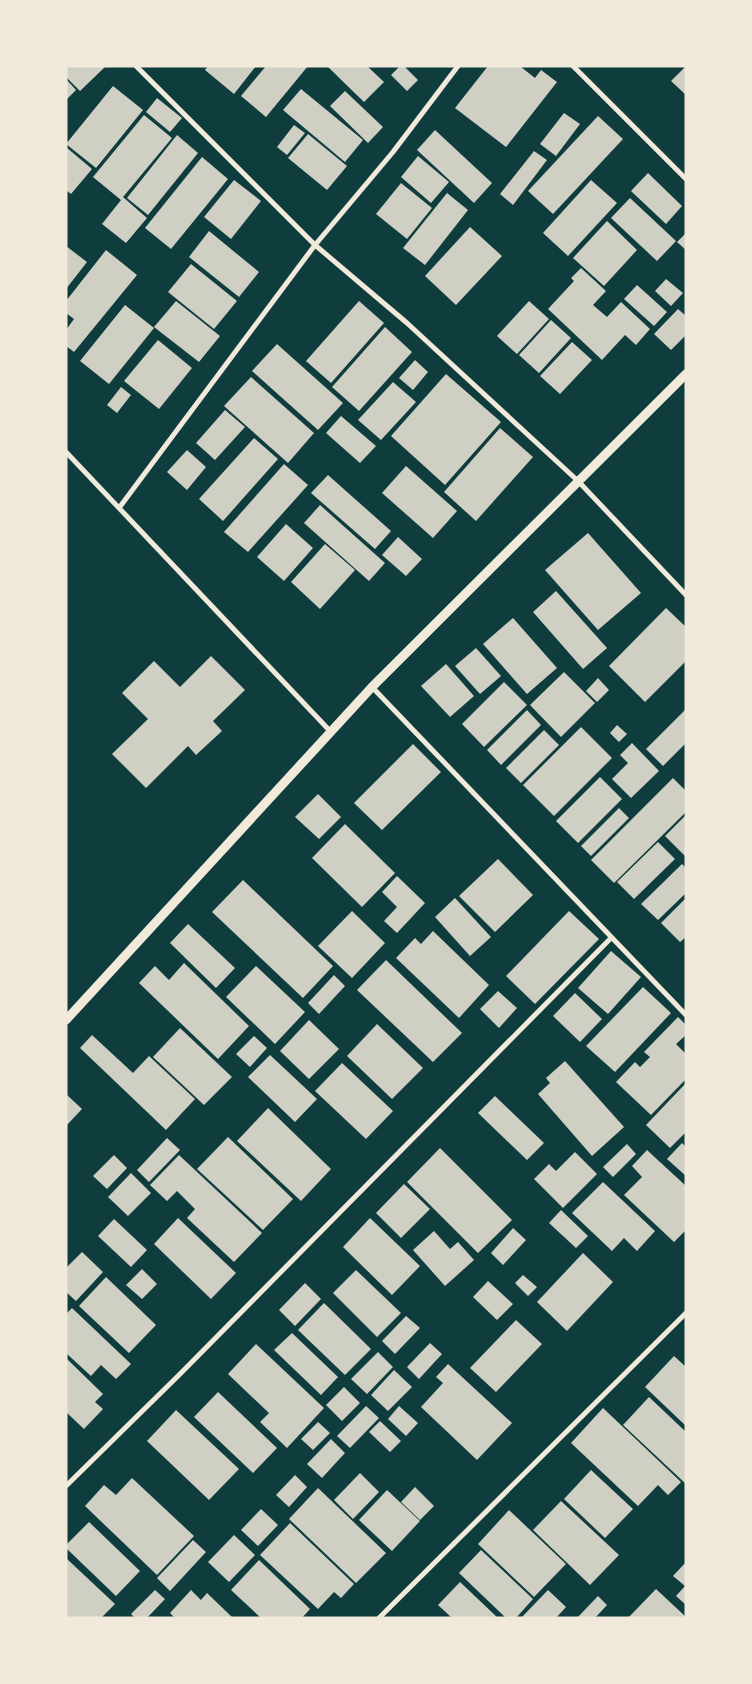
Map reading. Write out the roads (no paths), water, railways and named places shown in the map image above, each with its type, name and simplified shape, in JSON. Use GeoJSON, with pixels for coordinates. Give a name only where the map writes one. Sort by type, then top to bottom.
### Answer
{"type":"FeatureCollection","features":[{"type":"Feature","properties":{"kind":"street"},"geometry":{"type":"LineString","coordinates":[[136,66],[315,244],[407,323],[578,482],[686,595]]}},
{"type":"Feature","properties":{"kind":"street"},"geometry":{"type":"LineString","coordinates":[[119,508],[315,244],[393,152],[458,66]]}},
{"type":"Feature","properties":{"kind":"street"},"geometry":{"type":"LineString","coordinates":[[573,66],[686,179]]}},
{"type":"Feature","properties":{"kind":"street"},"geometry":{"type":"LineString","coordinates":[[66,1020],[372,687],[686,374]]}},
{"type":"Feature","properties":{"kind":"street"},"geometry":{"type":"LineString","coordinates":[[66,452],[331,732]]}},
{"type":"Feature","properties":{"kind":"street"},"geometry":{"type":"LineString","coordinates":[[372,687],[686,1015]]}},
{"type":"Feature","properties":{"kind":"street"},"geometry":{"type":"LineString","coordinates":[[66,1486],[193,1361],[611,938]]}},
{"type":"Feature","properties":{"kind":"street"},"geometry":{"type":"LineString","coordinates":[[379,1618],[686,1313]]}}]}
